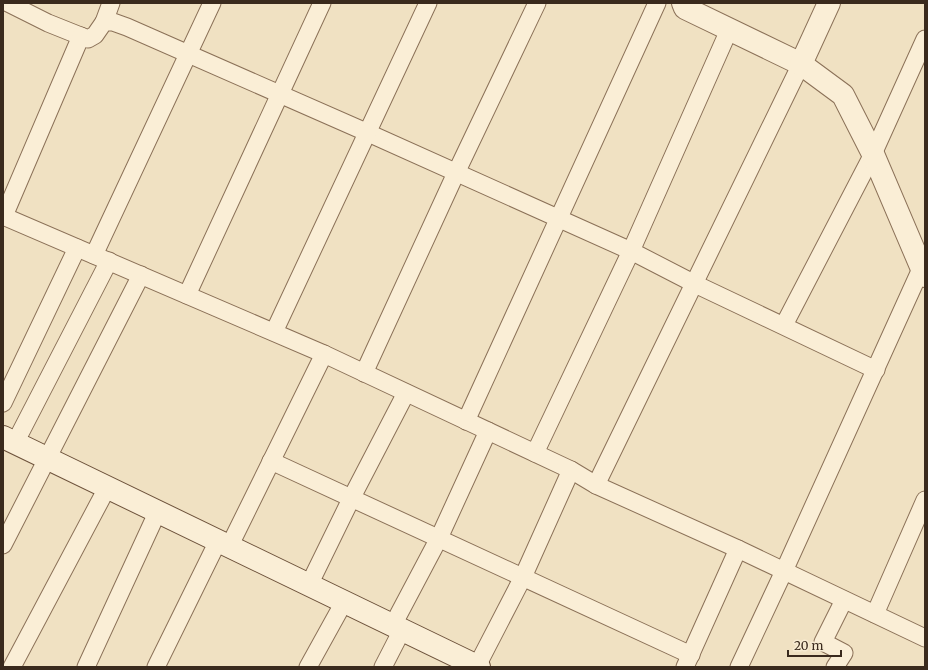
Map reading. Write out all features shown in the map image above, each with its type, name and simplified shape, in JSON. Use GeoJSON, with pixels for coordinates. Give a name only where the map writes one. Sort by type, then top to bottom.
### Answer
{"type":"FeatureCollection","features":[{"type":"Feature","properties":{"kind":"main road"},"geometry":{"type":"LineString","coordinates":[[683,3],[685,8],[801,64],[843,95],[873,154],[924,268]]}},
{"type":"Feature","properties":{"kind":"main road"},"geometry":{"type":"LineString","coordinates":[[801,64],[828,3]]}},
{"type":"Feature","properties":{"kind":"main road"},"geometry":{"type":"LineString","coordinates":[[7,440],[397,628],[451,661],[478,666]]}},
{"type":"Feature","properties":{"kind":"street"},"geometry":{"type":"LineString","coordinates":[[8,3],[48,23],[88,39],[95,35],[104,22],[111,3]]}},
{"type":"Feature","properties":{"kind":"street"},"geometry":{"type":"LineString","coordinates":[[94,255],[212,3]]}},
{"type":"Feature","properties":{"kind":"street"},"geometry":{"type":"LineString","coordinates":[[186,295],[322,3]]}},
{"type":"Feature","properties":{"kind":"street"},"geometry":{"type":"LineString","coordinates":[[274,332],[428,3]]}},
{"type":"Feature","properties":{"kind":"street"},"geometry":{"type":"LineString","coordinates":[[364,373],[456,173],[537,3]]}},
{"type":"Feature","properties":{"kind":"street"},"geometry":{"type":"LineString","coordinates":[[466,421],[657,3]]}},
{"type":"Feature","properties":{"kind":"street"},"geometry":{"type":"LineString","coordinates":[[104,22],[113,22],[127,27],[368,132],[631,251],[695,284],[876,370]]}},
{"type":"Feature","properties":{"kind":"street"},"geometry":{"type":"LineString","coordinates":[[535,453],[631,251],[729,30]]}},
{"type":"Feature","properties":{"kind":"street"},"geometry":{"type":"LineString","coordinates":[[81,36],[4,216],[324,354],[571,470],[596,485],[738,549],[925,638]]}},
{"type":"Feature","properties":{"kind":"street"},"geometry":{"type":"LineString","coordinates":[[784,325],[873,154],[925,39]]}},
{"type":"Feature","properties":{"kind":"street"},"geometry":{"type":"LineString","coordinates":[[596,485],[801,64]]}},
{"type":"Feature","properties":{"kind":"street"},"geometry":{"type":"LineString","coordinates":[[3,403],[77,248]]}},
{"type":"Feature","properties":{"kind":"street"},"geometry":{"type":"LineString","coordinates":[[7,440],[109,261]]}},
{"type":"Feature","properties":{"kind":"street"},"geometry":{"type":"LineString","coordinates":[[739,667],[924,268]]}},
{"type":"Feature","properties":{"kind":"street"},"geometry":{"type":"LineString","coordinates":[[3,545],[141,275]]}},
{"type":"Feature","properties":{"kind":"street"},"geometry":{"type":"LineString","coordinates":[[156,667],[271,460],[324,354]]}},
{"type":"Feature","properties":{"kind":"street"},"geometry":{"type":"LineString","coordinates":[[309,585],[352,497],[406,393]]}},
{"type":"Feature","properties":{"kind":"street"},"geometry":{"type":"LineString","coordinates":[[383,667],[397,628],[488,431]]}},
{"type":"Feature","properties":{"kind":"street"},"geometry":{"type":"LineString","coordinates":[[271,460],[523,577],[688,661],[738,549]]}},
{"type":"Feature","properties":{"kind":"street"},"geometry":{"type":"LineString","coordinates":[[478,666],[523,577],[571,470]]}},
{"type":"Feature","properties":{"kind":"street"},"geometry":{"type":"LineString","coordinates":[[12,667],[107,488]]}},
{"type":"Feature","properties":{"kind":"street"},"geometry":{"type":"LineString","coordinates":[[875,614],[925,500]]}},
{"type":"Feature","properties":{"kind":"street"},"geometry":{"type":"LineString","coordinates":[[86,667],[158,512]]}},
{"type":"Feature","properties":{"kind":"street"},"geometry":{"type":"LineString","coordinates":[[836,667],[844,653],[823,642],[844,600]]}},
{"type":"Feature","properties":{"kind":"street"},"geometry":{"type":"LineString","coordinates":[[308,667],[344,602]]}}]}
